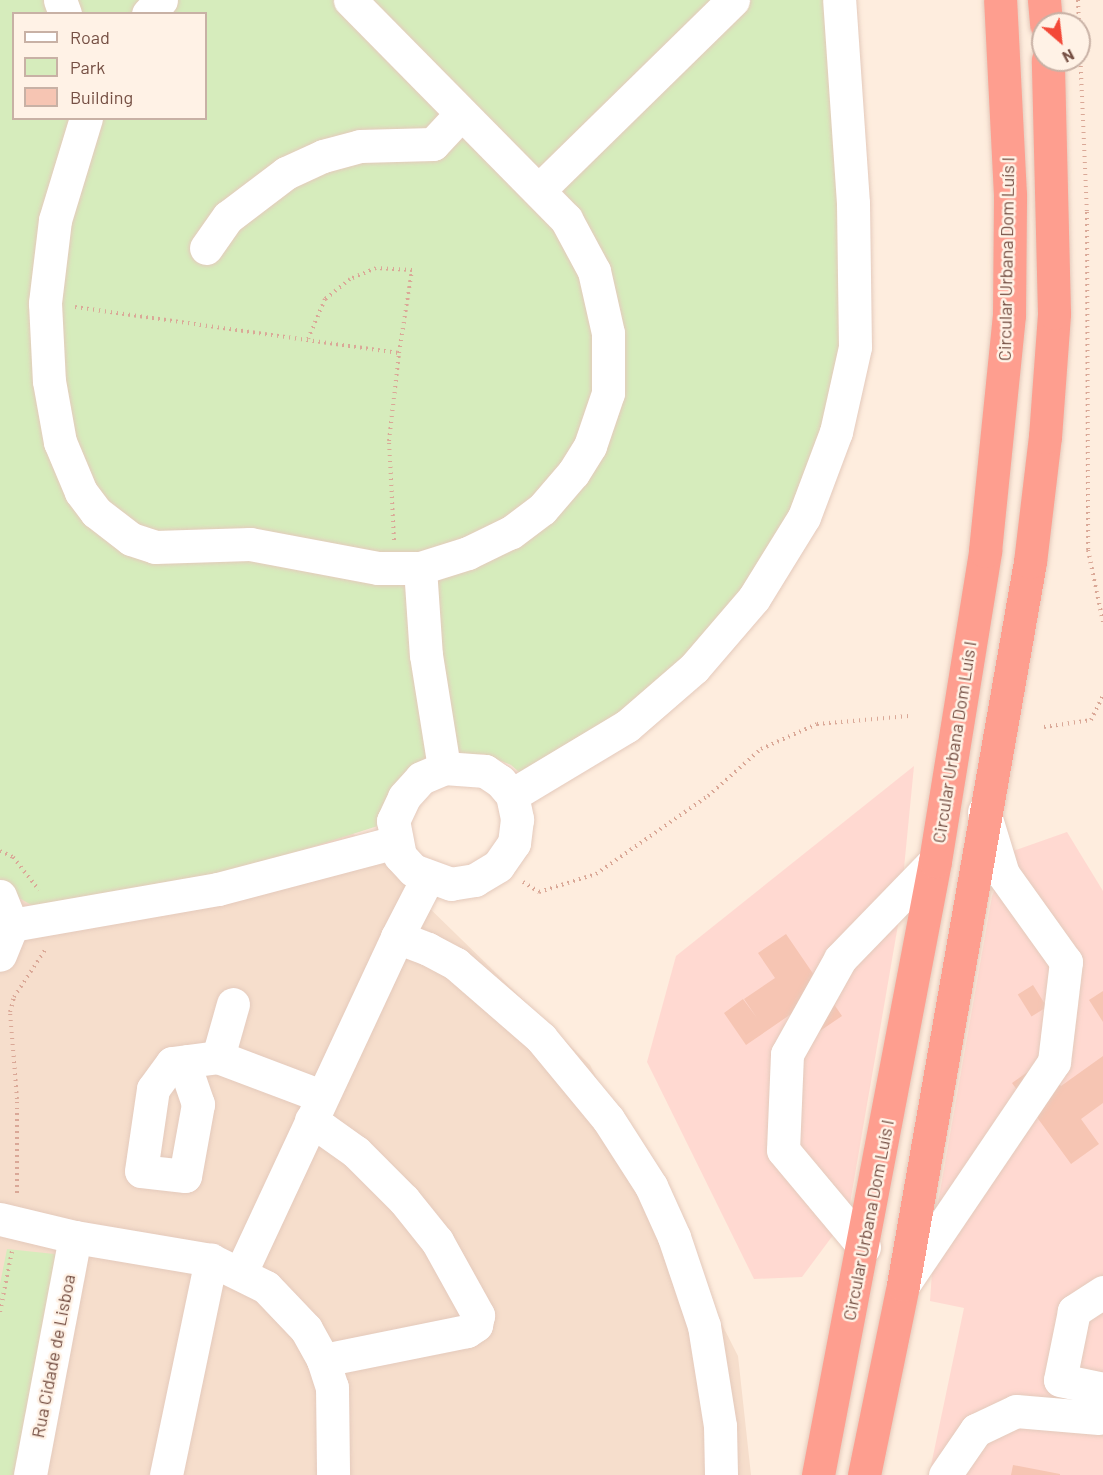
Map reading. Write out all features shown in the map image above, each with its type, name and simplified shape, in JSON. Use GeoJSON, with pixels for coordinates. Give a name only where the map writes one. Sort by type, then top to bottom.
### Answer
{"type":"FeatureCollection","features":[{"type":"Feature","properties":{"kind":"highway","name":"Circular Urbana Dom Luís I"},"geometry":{"type":"LineString","coordinates":[[818,1475],[864,1247],[935,861],[985,551],[1009,315],[1010,195],[1000,0]]}},
{"type":"Feature","properties":{"kind":"highway"},"geometry":{"type":"LineString","coordinates":[[864,1475],[903,1285],[984,812],[1030,562],[1046,437],[1054,313],[1048,72]]}},
{"type":"Feature","properties":{"kind":"street"},"geometry":{"type":"LineString","coordinates":[[150,12],[161,0]]}},
{"type":"Feature","properties":{"kind":"street"},"geometry":{"type":"LineString","coordinates":[[85,120],[56,220],[45,303],[49,381],[68,466],[96,512],[131,540],[155,546],[250,544],[378,568],[408,568],[490,543],[542,509],[590,446],[605,403],[610,367],[608,333],[594,272],[566,219],[540,189],[461,114],[350,0]]}},
{"type":"Feature","properties":{"kind":"street"},"geometry":{"type":"LineString","coordinates":[[540,189],[733,0]]}},
{"type":"Feature","properties":{"kind":"street"},"geometry":{"type":"LineString","coordinates":[[512,795],[627,726],[694,668],[754,598],[804,517],[836,432],[855,347],[853,203],[839,0]]}},
{"type":"Feature","properties":{"kind":"street"},"geometry":{"type":"LineString","coordinates":[[206,248],[228,217],[286,173],[323,156],[360,146],[433,144],[461,114]]}},
{"type":"Feature","properties":{"kind":"street"},"geometry":{"type":"LineString","coordinates":[[408,568],[426,655],[444,768]]}},
{"type":"Feature","properties":{"kind":"street"},"geometry":{"type":"LineString","coordinates":[[444,768],[485,771],[512,795],[517,819],[514,843],[498,866],[475,880],[451,884],[429,877],[413,870],[400,856],[393,821],[404,797],[421,778],[444,768]]}},
{"type":"Feature","properties":{"kind":"street"},"geometry":{"type":"LineString","coordinates":[[903,1285],[1054,1062],[1066,962],[1003,874],[984,812]]}},
{"type":"Feature","properties":{"kind":"street"},"geometry":{"type":"LineString","coordinates":[[4,925],[46,920],[218,889],[396,842]]}},
{"type":"Feature","properties":{"kind":"street"},"geometry":{"type":"LineString","coordinates":[[864,1247],[783,1150],[787,1054],[840,959],[935,861]]}},
{"type":"Feature","properties":{"kind":"street"},"geometry":{"type":"LineString","coordinates":[[166,1475],[226,1266],[316,1108],[397,937],[429,877]]}},
{"type":"Feature","properties":{"kind":"street"},"geometry":{"type":"LineString","coordinates":[[397,937],[456,964],[541,1038],[608,1119],[651,1186],[674,1237],[704,1326],[717,1406],[721,1475]]}},
{"type":"Feature","properties":{"kind":"street"},"geometry":{"type":"LineString","coordinates":[[233,1004],[203,1059],[316,1108],[404,1200],[437,1241],[478,1315],[476,1325],[467,1331],[323,1360]]}},
{"type":"Feature","properties":{"kind":"street"},"geometry":{"type":"LineString","coordinates":[[8,1221],[75,1237],[226,1266],[266,1287],[289,1309],[314,1341],[323,1360],[332,1397],[335,1475]]}},
{"type":"Feature","properties":{"kind":"street","name":"Rua Cidade de Lisboa"},"geometry":{"type":"LineString","coordinates":[[30,1475],[75,1237]]}},
{"type":"Feature","properties":{"kind":"street"},"geometry":{"type":"LineString","coordinates":[[1101,1415],[1060,1380],[1074,1311],[1103,1292]]}},
{"type":"Feature","properties":{"kind":"street"},"geometry":{"type":"LineString","coordinates":[[945,1475],[976,1430],[1016,1411],[1101,1415]]}},
{"type":"Feature","properties":{"kind":"street"},"geometry":{"type":"LineString","coordinates":[[961,1475],[979,1452],[1016,1433],[1101,1415]]}},
{"type":"Feature","properties":{"kind":"path"},"geometry":{"type":"LineString","coordinates":[[1078,0],[1087,212],[1088,550],[1103,622]]}},
{"type":"Feature","properties":{"kind":"path"},"geometry":{"type":"LineString","coordinates":[[308,339],[318,310],[335,290],[364,272],[395,267],[412,270],[399,353],[389,441],[408,568]]}},
{"type":"Feature","properties":{"kind":"path"},"geometry":{"type":"LineString","coordinates":[[45,303],[399,353]]}},
{"type":"Feature","properties":{"kind":"path"},"geometry":{"type":"LineString","coordinates":[[1044,727],[1091,720],[1103,696]]}},
{"type":"Feature","properties":{"kind":"path"},"geometry":{"type":"LineString","coordinates":[[498,866],[538,892],[596,874],[698,803],[761,749],[817,724],[909,716]]}},
{"type":"Feature","properties":{"kind":"path"},"geometry":{"type":"LineString","coordinates":[[0,851],[13,857],[38,884],[49,934],[44,953],[14,997],[10,1012],[17,1099],[0,1312]]}},
{"type":"Feature","properties":{"kind":"shaded area"},"geometry":{"type":"Polygon","coordinates":[[[0,443],[333,814],[590,1065],[738,1356],[751,1475],[0,1475],[0,443]]]}},
{"type":"Feature","properties":{"kind":"shaded area"},"geometry":{"type":"Polygon","coordinates":[[[914,766],[899,919],[848,1215],[802,1277],[754,1279],[647,1062],[676,956],[914,766]]]}},
{"type":"Feature","properties":{"kind":"shaded area"},"geometry":{"type":"Polygon","coordinates":[[[1067,832],[1103,891],[1103,1475],[929,1475],[964,1308],[930,1301],[936,1214],[992,896],[1010,852],[1067,832]]]}},
{"type":"Feature","properties":{"kind":"green space"},"geometry":{"type":"Polygon","coordinates":[[[0,0],[830,0],[845,271],[836,404],[768,567],[661,690],[527,779],[511,765],[484,754],[425,760],[384,824],[224,875],[35,907],[0,887],[0,0]]]}},
{"type":"Feature","properties":{"kind":"green space"},"geometry":{"type":"Polygon","coordinates":[[[7,1249],[64,1255],[22,1475],[0,1475],[0,1284],[7,1249]]]}},
{"type":"Feature","properties":{"kind":"building"},"geometry":{"type":"Polygon","coordinates":[[[786,934],[842,1016],[811,1037],[794,1012],[746,1045],[724,1013],[743,999],[757,1018],[744,999],[775,978],[758,953],[786,934]]]}},
{"type":"Feature","properties":{"kind":"building"},"geometry":{"type":"Polygon","coordinates":[[[1033,985],[1047,1007],[1032,1017],[1018,995],[1033,985]]]}},
{"type":"Feature","properties":{"kind":"building"},"geometry":{"type":"Polygon","coordinates":[[[1103,991],[1103,1022],[1089,1000],[1103,991]]]}},
{"type":"Feature","properties":{"kind":"building"},"geometry":{"type":"Polygon","coordinates":[[[1103,1056],[1103,1103],[1081,1119],[1099,1144],[1071,1164],[1012,1083],[1043,1061],[1061,1086],[1103,1056]]]}},
{"type":"Feature","properties":{"kind":"building"},"geometry":{"type":"Polygon","coordinates":[[[1013,1465],[1060,1474],[1060,1475],[1011,1475],[1013,1465]]]}}]}
